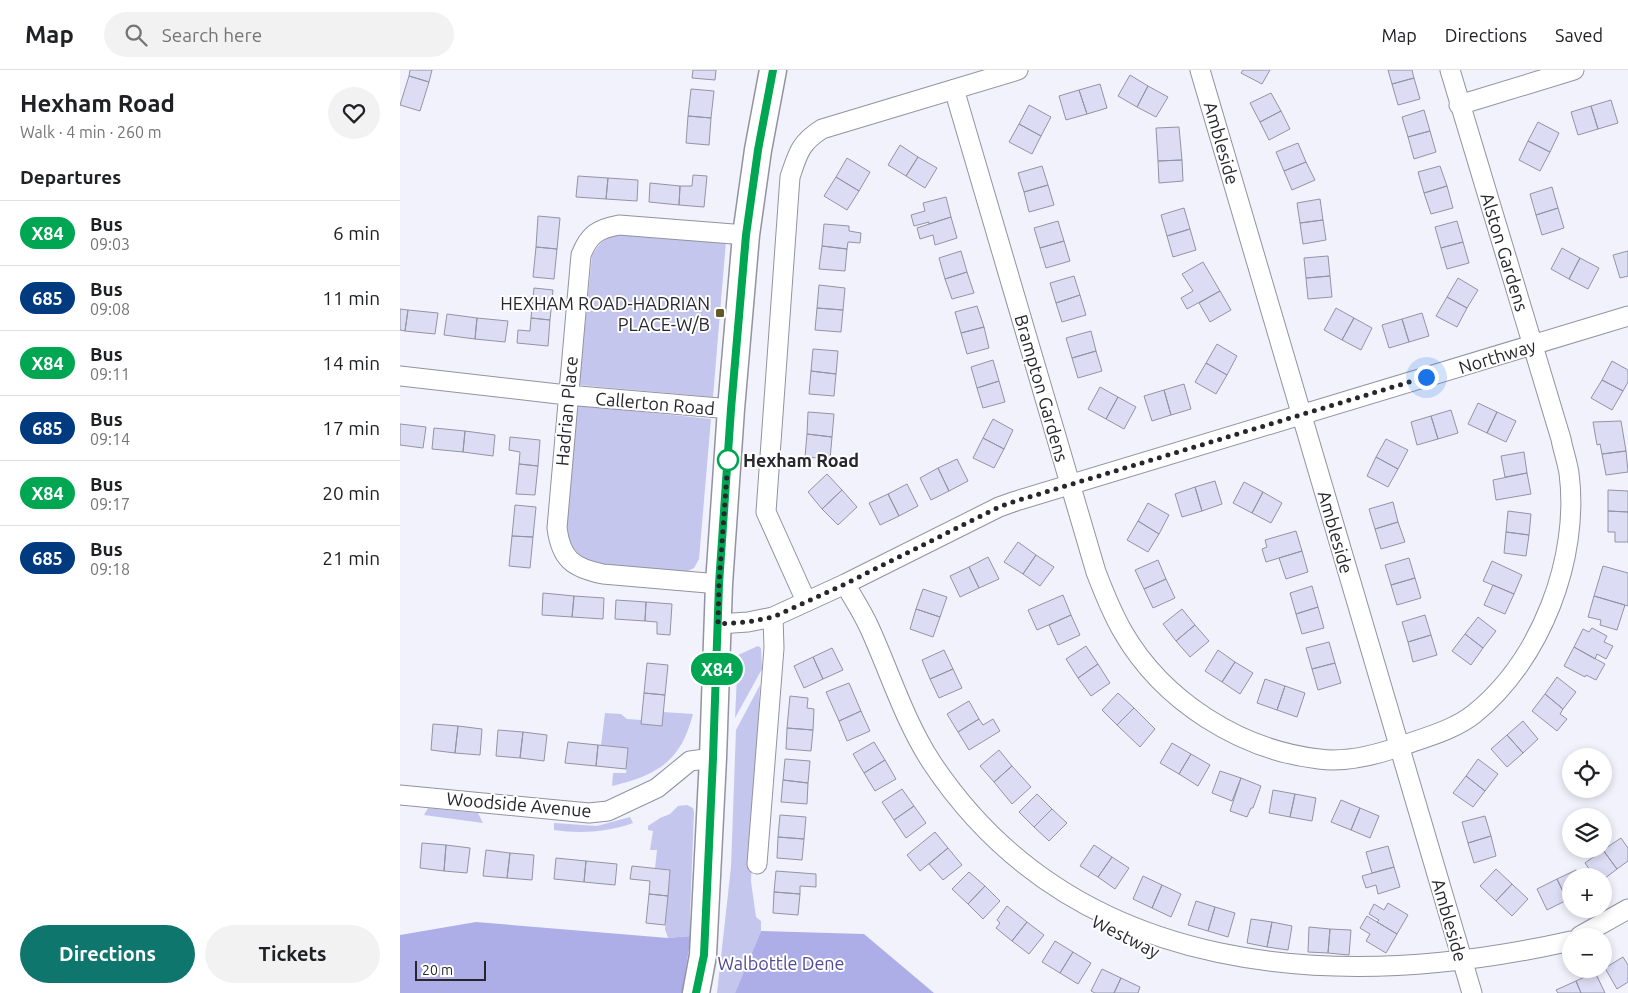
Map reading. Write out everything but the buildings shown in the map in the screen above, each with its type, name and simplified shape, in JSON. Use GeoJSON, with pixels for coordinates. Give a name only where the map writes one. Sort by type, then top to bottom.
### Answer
{"type":"FeatureCollection","features":[{"type":"Feature","properties":{"kind":"main road"},"geometry":{"type":"LineString","coordinates":[[696,993],[704,955],[719,584],[731,409],[746,235],[758,150],[773,70]]}},
{"type":"Feature","properties":{"kind":"street"},"geometry":{"type":"LineString","coordinates":[[806,601],[766,512],[790,177],[797,156],[808,138],[822,129],[1018,70]]}},
{"type":"Feature","properties":{"kind":"street","name":"Ambleside"},"geometry":{"type":"LineString","coordinates":[[1200,70],[1399,747],[1463,983]]}},
{"type":"Feature","properties":{"kind":"street","name":"Alston Gardens"},"geometry":{"type":"LineString","coordinates":[[1399,747],[1448,729],[1473,715],[1498,691],[1518,666],[1536,637],[1559,580],[1568,540],[1569,473],[1561,438],[1450,70]]}},
{"type":"Feature","properties":{"kind":"street"},"geometry":{"type":"LineString","coordinates":[[1460,105],[1574,70]]}},
{"type":"Feature","properties":{"kind":"street","name":"Brampton Gardens"},"geometry":{"type":"LineString","coordinates":[[954,89],[1096,572],[1108,605],[1123,633],[1161,681],[1185,703],[1219,726],[1253,741],[1283,752],[1320,760],[1355,758],[1399,747]]}},
{"type":"Feature","properties":{"kind":"street","name":"Hadrian Place"},"geometry":{"type":"LineString","coordinates":[[719,584],[595,573],[574,565],[565,555],[559,544],[557,528],[567,395],[580,255],[587,241],[596,233],[606,228],[619,225],[746,235]]}},
{"type":"Feature","properties":{"kind":"street","name":"Northway"},"geometry":{"type":"LineString","coordinates":[[718,624],[748,622],[773,617],[845,584],[999,507],[1628,316]]}},
{"type":"Feature","properties":{"kind":"street","name":"Callerton Road"},"geometry":{"type":"LineString","coordinates":[[400,376],[567,395],[731,409]]}},
{"type":"Feature","properties":{"kind":"street","name":"Westway"},"geometry":{"type":"LineString","coordinates":[[845,584],[869,627],[912,727],[932,763],[965,807],[1003,848],[1040,883],[1085,914],[1130,940],[1161,954]]}},
{"type":"Feature","properties":{"kind":"street"},"geometry":{"type":"LineString","coordinates":[[757,864],[774,648],[773,617]]}},
{"type":"Feature","properties":{"kind":"street","name":"Woodside Avenue"},"geometry":{"type":"LineString","coordinates":[[400,795],[589,813],[608,811],[657,788],[690,761],[713,758]]}},
{"type":"Feature","properties":{"kind":"street"},"geometry":{"type":"LineString","coordinates":[[1594,928],[1628,909]]}},
{"type":"Feature","properties":{"kind":"street"},"geometry":{"type":"LineString","coordinates":[[1463,983],[1539,956],[1562,944]]}},
{"type":"Feature","properties":{"kind":"shaded area"},"geometry":{"type":"Polygon","coordinates":[[[618,234],[726,241],[713,397],[579,385],[592,256],[602,242],[618,234]]]}},
{"type":"Feature","properties":{"kind":"shaded area"},"geometry":{"type":"Polygon","coordinates":[[[577,405],[711,419],[699,559],[694,568],[684,573],[607,566],[588,560],[574,549],[569,538],[567,517],[577,405]]]}},
{"type":"Feature","properties":{"kind":"shaded area"},"geometry":{"type":"Polygon","coordinates":[[[758,646],[761,648],[762,669],[735,718],[738,655],[758,646]]]}},
{"type":"Feature","properties":{"kind":"shaded area"},"geometry":{"type":"Polygon","coordinates":[[[760,685],[751,881],[756,917],[761,921],[761,931],[735,993],[717,993],[731,867],[736,730],[760,685]]]}},
{"type":"Feature","properties":{"kind":"shaded area"},"geometry":{"type":"Polygon","coordinates":[[[663,712],[693,714],[682,744],[665,764],[655,771],[612,786],[613,773],[626,773],[628,748],[601,745],[605,713],[621,714],[627,719],[642,720],[662,726],[663,712]]]}},
{"type":"Feature","properties":{"kind":"shaded area"},"geometry":{"type":"Polygon","coordinates":[[[687,805],[693,808],[694,812],[690,915],[691,936],[668,938],[665,929],[670,870],[655,868],[657,850],[650,850],[653,831],[648,830],[648,826],[670,814],[678,806],[687,805]]]}},
{"type":"Feature","properties":{"kind":"shaded area"},"geometry":{"type":"Polygon","coordinates":[[[428,808],[478,813],[483,823],[424,815],[428,808]]]}},
{"type":"Feature","properties":{"kind":"shaded area"},"geometry":{"type":"Polygon","coordinates":[[[630,817],[633,823],[604,830],[574,832],[554,830],[554,823],[597,826],[630,817]]]}},
{"type":"Feature","properties":{"kind":"green space","name":"Walbottle Dene"},"geometry":{"type":"Polygon","coordinates":[[[476,922],[668,938],[691,936],[682,993],[400,993],[400,935],[476,922]]]}},
{"type":"Feature","properties":{"kind":"green space","name":"Walbottle Dene"},"geometry":{"type":"Polygon","coordinates":[[[761,931],[864,934],[934,993],[735,993],[761,931]]]}},
{"type":"Feature","properties":{"kind":"bus line","name":"X84"},"geometry":{"type":"LineString","coordinates":[[696,993],[704,955],[719,584],[731,409],[746,235],[758,150],[773,70]]}},
{"type":"Feature","properties":{"kind":"place","name":"HEXHAM ROAD-HADRIAN PLACE-W/B"},"geometry":{"type":"Point","coordinates":[720,313]}},
{"type":"Feature","properties":{"kind":"place","name":"Hexham Road"},"geometry":{"type":"Point","coordinates":[728,460]}},
{"type":"Feature","properties":{"kind":"route"},"geometry":{"type":"LineString","coordinates":[[728,460],[718,624],[748,622],[773,617],[845,584],[999,507],[1016,501],[1426,377]]}}]}
